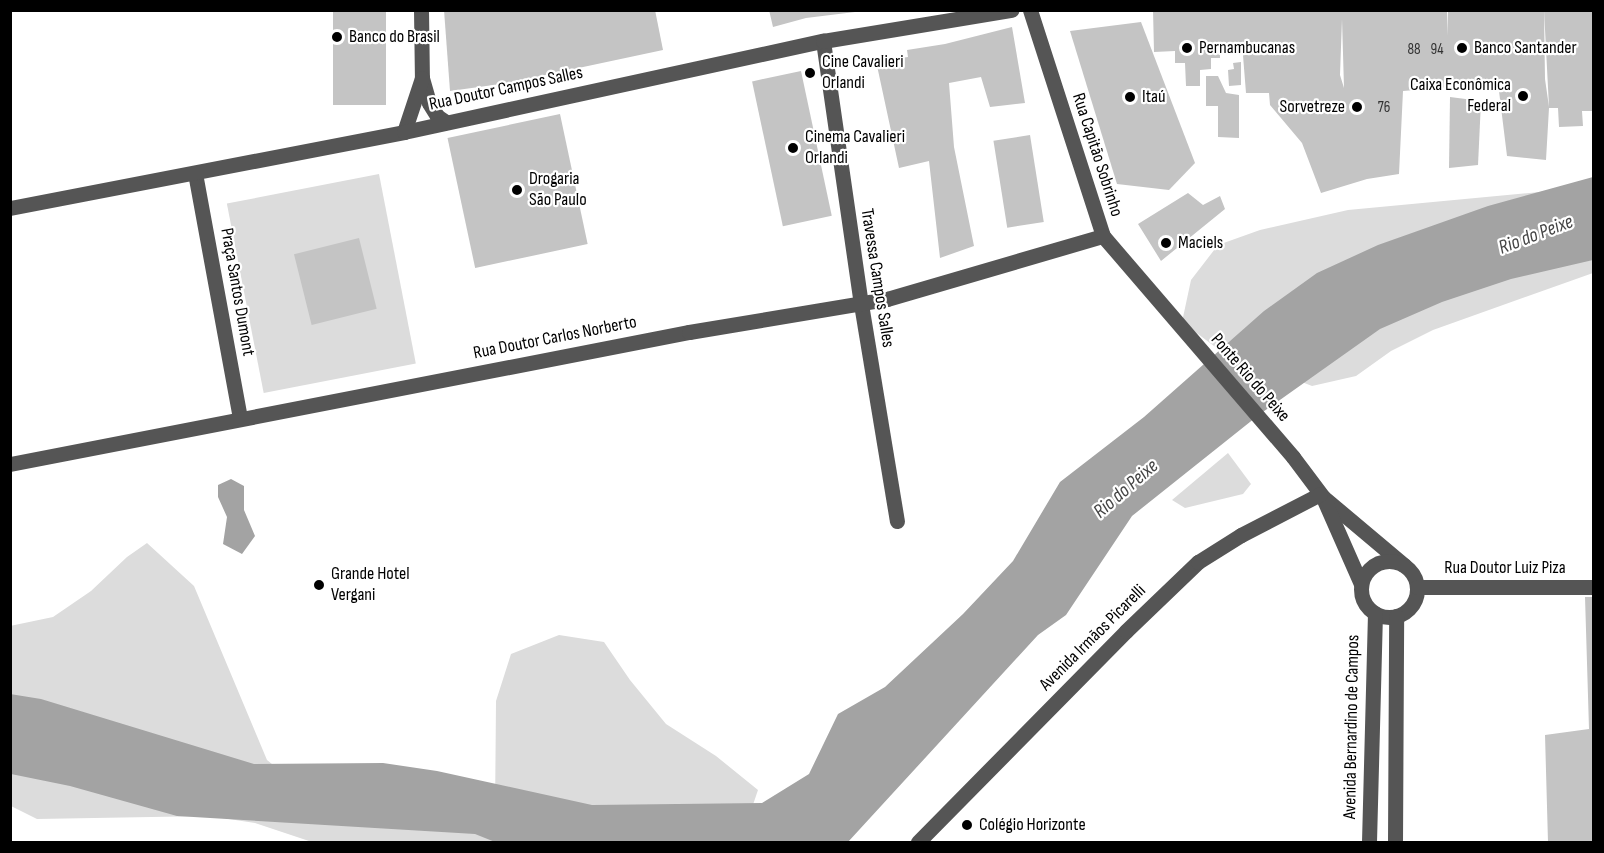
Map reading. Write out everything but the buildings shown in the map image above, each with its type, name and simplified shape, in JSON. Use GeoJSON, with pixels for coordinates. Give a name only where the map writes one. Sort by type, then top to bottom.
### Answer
{"type":"FeatureCollection","features":[{"type":"Feature","properties":{"kind":"street"},"geometry":{"type":"LineString","coordinates":[[421,10],[422,78],[429,103],[437,116],[446,122]]}},
{"type":"Feature","properties":{"kind":"street","name":"Rua Doutor Campos Salles"},"geometry":{"type":"LineString","coordinates":[[10,208],[404,132],[823,41],[1011,10]]}},
{"type":"Feature","properties":{"kind":"street","name":"Rua Capitão Sobrinho"},"geometry":{"type":"LineString","coordinates":[[1030,10],[1103,236],[1178,324]]}},
{"type":"Feature","properties":{"kind":"street","name":"Travessa Campos Salles"},"geometry":{"type":"LineString","coordinates":[[823,41],[861,304],[897,521]]}},
{"type":"Feature","properties":{"kind":"street"},"geometry":{"type":"LineString","coordinates":[[404,132],[422,78]]}},
{"type":"Feature","properties":{"kind":"street","name":"Praça Santos Dumont"},"geometry":{"type":"LineString","coordinates":[[195,173],[240,418]]}},
{"type":"Feature","properties":{"kind":"street","name":"Rua Doutor Carlos Norberto"},"geometry":{"type":"LineString","coordinates":[[10,464],[689,332],[887,299],[1103,236]]}},
{"type":"Feature","properties":{"kind":"street","name":"Ponte Rio do Peixe"},"geometry":{"type":"LineString","coordinates":[[1178,324],[1293,457],[1321,495]]}},
{"type":"Feature","properties":{"kind":"street"},"geometry":{"type":"LineString","coordinates":[[1321,495],[1412,572],[1417,587],[1413,603],[1396,616],[1385,617],[1375,613],[1366,605],[1361,584],[1321,495]]}},
{"type":"Feature","properties":{"kind":"street","name":"Avenida Irmãos Picarelli"},"geometry":{"type":"LineString","coordinates":[[918,843],[1126,631],[1198,562],[1241,535],[1321,495]]}},
{"type":"Feature","properties":{"kind":"street"},"geometry":{"type":"LineString","coordinates":[[1361,584],[1365,574],[1382,561],[1394,561],[1404,565]]}},
{"type":"Feature","properties":{"kind":"street","name":"Rua Doutor Luiz Piza"},"geometry":{"type":"LineString","coordinates":[[1417,587],[1593,587]]}},
{"type":"Feature","properties":{"kind":"street","name":"Avenida Bernardino de Campos"},"geometry":{"type":"LineString","coordinates":[[1369,843],[1375,613]]}},
{"type":"Feature","properties":{"kind":"street"},"geometry":{"type":"LineString","coordinates":[[1395,843],[1396,616]]}},
{"type":"Feature","properties":{"kind":"shaded area"},"geometry":{"type":"Polygon","coordinates":[[[379,174],[416,363],[264,393],[227,204],[379,174]]]}},
{"type":"Feature","properties":{"kind":"shaded area"},"geometry":{"type":"Polygon","coordinates":[[[1593,187],[1593,273],[1433,330],[1391,351],[1356,376],[1312,386],[1218,349],[1182,322],[1191,280],[1218,245],[1260,230],[1348,210],[1593,187]]]}},
{"type":"Feature","properties":{"kind":"shaded area"},"geometry":{"type":"Polygon","coordinates":[[[1228,453],[1251,484],[1243,494],[1185,508],[1172,500],[1228,453]]]}},
{"type":"Feature","properties":{"kind":"shaded area"},"geometry":{"type":"Polygon","coordinates":[[[147,543],[194,586],[267,760],[309,794],[495,813],[496,701],[511,654],[559,635],[604,642],[630,680],[666,724],[716,756],[758,790],[742,837],[734,842],[312,842],[255,823],[209,816],[37,819],[11,806],[10,626],[53,617],[91,591],[127,557],[147,543]]]}},
{"type":"Feature","properties":{"kind":"water","name":"Rio do Peixe"},"geometry":{"type":"Polygon","coordinates":[[[1593,177],[1593,260],[1511,279],[1442,302],[1380,329],[1260,414],[1132,516],[1066,615],[1038,635],[848,842],[495,842],[475,834],[177,816],[70,786],[11,774],[10,694],[41,699],[254,764],[383,763],[437,771],[592,805],[762,803],[809,774],[838,714],[885,687],[963,614],[1013,561],[1060,482],[1144,417],[1264,311],[1317,273],[1378,245],[1488,206],[1593,177]]]}},
{"type":"Feature","properties":{"kind":"water"},"geometry":{"type":"Polygon","coordinates":[[[231,479],[244,486],[244,510],[255,536],[242,554],[223,544],[227,517],[218,497],[218,485],[231,479]]]}},
{"type":"Feature","properties":{"kind":"place","name":"Banco do Brasil"},"geometry":{"type":"Point","coordinates":[337,37]}},
{"type":"Feature","properties":{"kind":"place","name":"Pernambucanas"},"geometry":{"type":"Point","coordinates":[1187,48]}},
{"type":"Feature","properties":{"kind":"place","name":"Banco Santander"},"geometry":{"type":"Point","coordinates":[1462,48]}},
{"type":"Feature","properties":{"kind":"place","name":"Cine Cavalieri Orlandi"},"geometry":{"type":"Point","coordinates":[810,73]}},
{"type":"Feature","properties":{"kind":"place","name":"Caixa Econômica Federal"},"geometry":{"type":"Point","coordinates":[1523,96]}},
{"type":"Feature","properties":{"kind":"place","name":"Itaú"},"geometry":{"type":"Point","coordinates":[1130,97]}},
{"type":"Feature","properties":{"kind":"place","name":"Sorvetreze"},"geometry":{"type":"Point","coordinates":[1357,107]}},
{"type":"Feature","properties":{"kind":"place","name":"Cinema Cavalieri Orlandi"},"geometry":{"type":"Point","coordinates":[793,148]}},
{"type":"Feature","properties":{"kind":"place","name":"Drogaria São Paulo"},"geometry":{"type":"Point","coordinates":[517,190]}},
{"type":"Feature","properties":{"kind":"place","name":"Maciels"},"geometry":{"type":"Point","coordinates":[1166,243]}},
{"type":"Feature","properties":{"kind":"place","name":"Grande Hotel Vergani"},"geometry":{"type":"Point","coordinates":[319,585]}},
{"type":"Feature","properties":{"kind":"place","name":"Colégio Horizonte"},"geometry":{"type":"Point","coordinates":[967,825]}}]}
